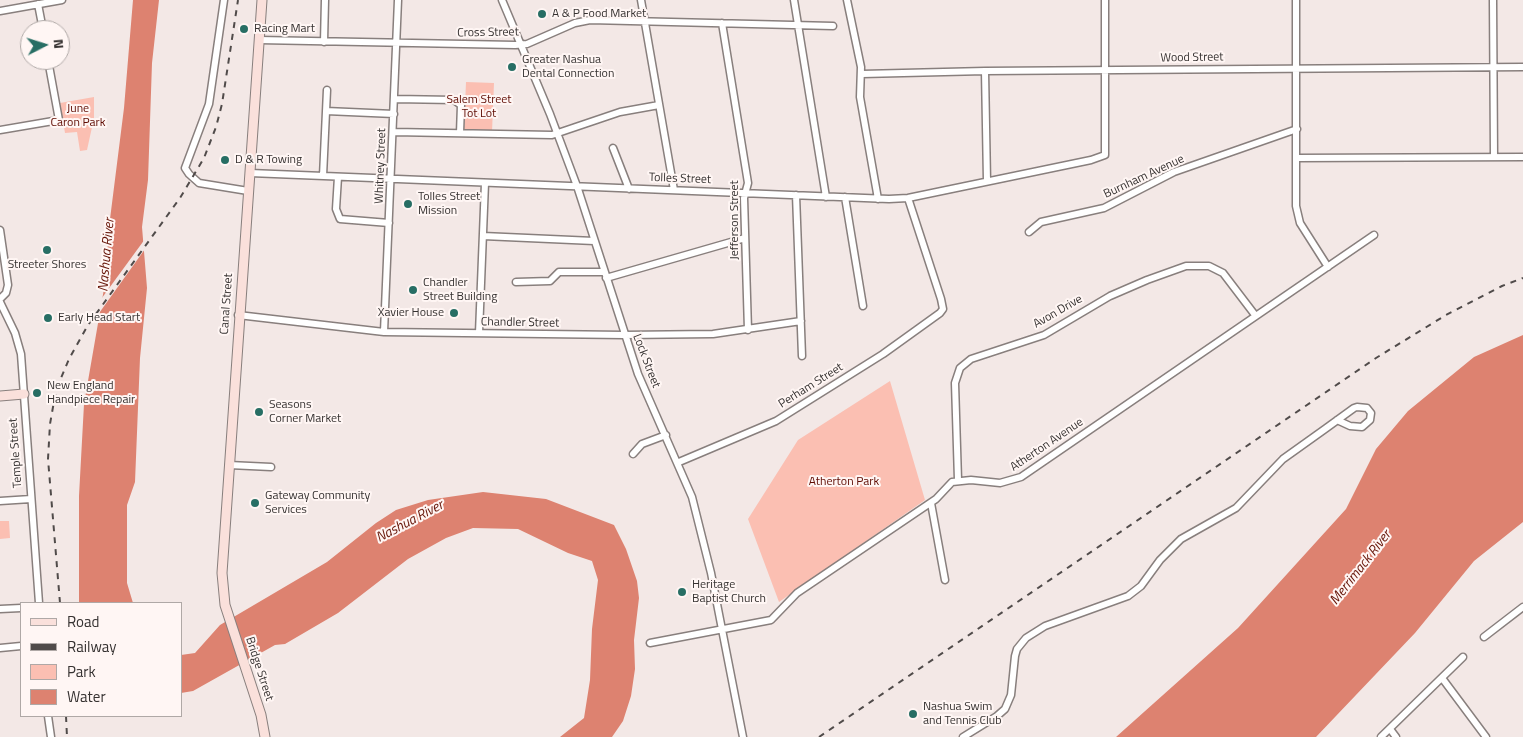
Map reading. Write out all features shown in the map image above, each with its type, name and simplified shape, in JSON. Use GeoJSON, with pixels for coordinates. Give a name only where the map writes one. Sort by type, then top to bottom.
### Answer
{"type":"FeatureCollection","features":[{"type":"Feature","properties":{"kind":"street"},"geometry":{"type":"LineString","coordinates":[[0,11],[62,0]]}},
{"type":"Feature","properties":{"kind":"street"},"geometry":{"type":"LineString","coordinates":[[224,0],[209,104],[185,168],[193,179],[202,184],[248,191]]}},
{"type":"Feature","properties":{"kind":"street","name":"Canal Street"},"geometry":{"type":"LineString","coordinates":[[226,610],[222,573],[238,315],[262,0]]}},
{"type":"Feature","properties":{"kind":"street"},"geometry":{"type":"LineString","coordinates":[[324,42],[325,0]]}},
{"type":"Feature","properties":{"kind":"street","name":"Whitney Street"},"geometry":{"type":"LineString","coordinates":[[384,332],[394,132],[398,0]]}},
{"type":"Feature","properties":{"kind":"street","name":"Lock Street"},"geometry":{"type":"LineString","coordinates":[[502,0],[558,134],[577,186],[624,335],[644,388],[679,462],[692,497],[723,631],[743,737]]}},
{"type":"Feature","properties":{"kind":"street"},"geometry":{"type":"LineString","coordinates":[[641,0],[674,190]]}},
{"type":"Feature","properties":{"kind":"street"},"geometry":{"type":"LineString","coordinates":[[794,0],[826,197]]}},
{"type":"Feature","properties":{"kind":"street"},"geometry":{"type":"LineString","coordinates":[[847,0],[862,74],[860,97],[878,199]]}},
{"type":"Feature","properties":{"kind":"street"},"geometry":{"type":"LineString","coordinates":[[1105,0],[1106,71]]}},
{"type":"Feature","properties":{"kind":"street"},"geometry":{"type":"LineString","coordinates":[[1296,0],[1297,158],[1295,195],[1297,215],[1305,232],[1328,267]]}},
{"type":"Feature","properties":{"kind":"street"},"geometry":{"type":"LineString","coordinates":[[1493,0],[1494,157]]}},
{"type":"Feature","properties":{"kind":"street"},"geometry":{"type":"LineString","coordinates":[[38,4],[41,20]]}},
{"type":"Feature","properties":{"kind":"street","name":"Cross Street"},"geometry":{"type":"LineString","coordinates":[[259,40],[396,44],[522,44],[582,21],[833,26]]}},
{"type":"Feature","properties":{"kind":"street","name":"Jefferson Street"},"geometry":{"type":"LineString","coordinates":[[722,23],[748,183],[745,238],[748,330]]}},
{"type":"Feature","properties":{"kind":"street","name":"Wood Street"},"geometry":{"type":"LineString","coordinates":[[862,74],[985,71],[1523,67]]}},
{"type":"Feature","properties":{"kind":"street"},"geometry":{"type":"LineString","coordinates":[[0,130],[59,120],[50,70]]}},
{"type":"Feature","properties":{"kind":"street"},"geometry":{"type":"LineString","coordinates":[[985,71],[987,181]]}},
{"type":"Feature","properties":{"kind":"street","name":"Tolles Street"},"geometry":{"type":"LineString","coordinates":[[250,173],[878,199],[908,198],[1091,160],[1105,155],[1106,71]]}},
{"type":"Feature","properties":{"kind":"street"},"geometry":{"type":"LineString","coordinates":[[323,176],[327,90]]}},
{"type":"Feature","properties":{"kind":"street"},"geometry":{"type":"LineString","coordinates":[[395,99],[454,100],[461,105],[460,133]]}},
{"type":"Feature","properties":{"kind":"street"},"geometry":{"type":"LineString","coordinates":[[394,132],[558,134],[620,112],[659,105]]}},
{"type":"Feature","properties":{"kind":"street"},"geometry":{"type":"LineString","coordinates":[[326,111],[394,114]]}},
{"type":"Feature","properties":{"kind":"street","name":"Burnham Avenue"},"geometry":{"type":"LineString","coordinates":[[1029,232],[1041,222],[1104,208],[1174,172],[1297,129]]}},
{"type":"Feature","properties":{"kind":"street"},"geometry":{"type":"LineString","coordinates":[[613,148],[629,189]]}},
{"type":"Feature","properties":{"kind":"street"},"geometry":{"type":"LineString","coordinates":[[1297,158],[1523,157]]}},
{"type":"Feature","properties":{"kind":"street"},"geometry":{"type":"LineString","coordinates":[[338,177],[336,209],[340,219],[390,223]]}},
{"type":"Feature","properties":{"kind":"street"},"geometry":{"type":"LineString","coordinates":[[479,333],[485,183]]}},
{"type":"Feature","properties":{"kind":"street"},"geometry":{"type":"LineString","coordinates":[[796,195],[802,356]]}},
{"type":"Feature","properties":{"kind":"street"},"geometry":{"type":"LineString","coordinates":[[845,197],[863,306]]}},
{"type":"Feature","properties":{"kind":"street","name":"Perham Street"},"geometry":{"type":"LineString","coordinates":[[679,462],[776,421],[883,354],[935,317],[943,309],[908,198]]}},
{"type":"Feature","properties":{"kind":"street","name":"Temple Street"},"geometry":{"type":"LineString","coordinates":[[0,230],[8,285],[1,303],[18,342],[24,394],[38,602]]}},
{"type":"Feature","properties":{"kind":"street","name":"Atherton Avenue"},"geometry":{"type":"LineString","coordinates":[[958,480],[1000,483],[1020,477],[1374,235]]}},
{"type":"Feature","properties":{"kind":"street"},"geometry":{"type":"LineString","coordinates":[[483,236],[594,241]]}},
{"type":"Feature","properties":{"kind":"street"},"geometry":{"type":"LineString","coordinates":[[516,282],[550,281],[560,272],[605,275],[745,238]]}},
{"type":"Feature","properties":{"kind":"street","name":"Avon Drive"},"geometry":{"type":"LineString","coordinates":[[958,480],[955,383],[960,368],[971,359],[1044,335],[1116,293],[1186,266],[1209,266],[1223,273],[1255,315]]}},
{"type":"Feature","properties":{"kind":"street","name":"Chandler Street"},"geometry":{"type":"LineString","coordinates":[[238,315],[384,332],[624,335],[697,334],[748,330],[801,321]]}},
{"type":"Feature","properties":{"kind":"street"},"geometry":{"type":"LineString","coordinates":[[0,396],[24,394]]}},
{"type":"Feature","properties":{"kind":"street"},"geometry":{"type":"LineString","coordinates":[[963,737],[1005,709],[1011,695],[1017,649],[1026,638],[1045,626],[1118,600],[1137,590],[1160,560],[1181,539],[1229,513],[1253,493],[1269,472],[1283,459],[1337,420],[1357,407],[1364,406],[1371,414],[1370,420],[1362,427],[1350,426],[1337,420]]}},
{"type":"Feature","properties":{"kind":"street"},"geometry":{"type":"LineString","coordinates":[[633,454],[642,444],[666,435]]}},
{"type":"Feature","properties":{"kind":"street"},"geometry":{"type":"LineString","coordinates":[[229,465],[271,467]]}},
{"type":"Feature","properties":{"kind":"street"},"geometry":{"type":"LineString","coordinates":[[650,643],[723,631],[771,620],[797,594],[931,503],[949,484],[958,480]]}},
{"type":"Feature","properties":{"kind":"street"},"geometry":{"type":"LineString","coordinates":[[0,501],[31,499]]}},
{"type":"Feature","properties":{"kind":"street"},"geometry":{"type":"LineString","coordinates":[[931,503],[945,580]]}},
{"type":"Feature","properties":{"kind":"street"},"geometry":{"type":"LineString","coordinates":[[0,609],[20,608]]}},
{"type":"Feature","properties":{"kind":"street"},"geometry":{"type":"LineString","coordinates":[[1484,637],[1523,608]]}},
{"type":"Feature","properties":{"kind":"street","name":"Bridge Street"},"geometry":{"type":"LineString","coordinates":[[226,610],[250,678],[261,715],[265,737]]}},
{"type":"Feature","properties":{"kind":"street"},"geometry":{"type":"LineString","coordinates":[[0,648],[20,646]]}},
{"type":"Feature","properties":{"kind":"street"},"geometry":{"type":"LineString","coordinates":[[1381,737],[1463,657]]}},
{"type":"Feature","properties":{"kind":"street"},"geometry":{"type":"LineString","coordinates":[[1442,678],[1486,737]]}},
{"type":"Feature","properties":{"kind":"street"},"geometry":{"type":"LineString","coordinates":[[48,717],[51,737]]}},
{"type":"Feature","properties":{"kind":"street"},"geometry":{"type":"LineString","coordinates":[[1390,729],[1396,737]]}},
{"type":"Feature","properties":{"kind":"green space","name":"Salem Street Tot Lot"},"geometry":{"type":"Polygon","coordinates":[[[466,82],[494,83],[492,132],[464,131],[466,82]]]}},
{"type":"Feature","properties":{"kind":"green space","name":"June Caron Park"},"geometry":{"type":"Polygon","coordinates":[[[94,97],[94,118],[87,150],[80,151],[77,132],[65,133],[60,103],[94,97]]]}},
{"type":"Feature","properties":{"kind":"green space","name":"Atherton Park"},"geometry":{"type":"Polygon","coordinates":[[[890,381],[925,500],[779,602],[748,519],[798,440],[890,381]]]}},
{"type":"Feature","properties":{"kind":"green space"},"geometry":{"type":"Polygon","coordinates":[[[0,521],[9,521],[10,538],[0,539],[0,521]]]}},
{"type":"Feature","properties":{"kind":"water","name":"Nashua River"},"geometry":{"type":"Polygon","coordinates":[[[133,0],[159,0],[152,63],[148,180],[142,227],[147,288],[140,358],[135,482],[127,505],[127,583],[133,602],[79,602],[79,496],[84,404],[105,283],[109,227],[124,108],[133,0]]]}},
{"type":"Feature","properties":{"kind":"water","name":"Merrimack River"},"geometry":{"type":"Polygon","coordinates":[[[1523,335],[1523,522],[1474,561],[1415,633],[1316,737],[1116,737],[1238,628],[1346,509],[1376,449],[1408,411],[1474,357],[1523,335]]]}},
{"type":"Feature","properties":{"kind":"water","name":"Nashua River"},"geometry":{"type":"Polygon","coordinates":[[[483,492],[546,499],[614,525],[626,549],[637,581],[639,598],[634,640],[635,669],[631,696],[623,721],[612,737],[560,737],[584,718],[590,680],[592,629],[598,580],[592,561],[568,553],[518,529],[473,528],[446,538],[408,559],[338,613],[285,644],[275,645],[193,691],[182,693],[182,655],[195,653],[220,625],[327,562],[376,523],[396,510],[428,500],[483,492]]]}},
{"type":"Feature","properties":{"kind":"pier"},"geometry":{"type":"Polygon","coordinates":[[[145,239],[145,249],[97,316],[99,302],[145,239]]]}},
{"type":"Feature","properties":{"kind":"railway"},"geometry":{"type":"LineString","coordinates":[[60,602],[48,459],[50,424],[56,390],[69,359],[88,325],[180,198],[204,158],[216,127],[222,104],[238,0]]}},
{"type":"Feature","properties":{"kind":"railway"},"geometry":{"type":"LineString","coordinates":[[819,737],[1376,358],[1446,315],[1502,286],[1523,278]]}},
{"type":"Feature","properties":{"kind":"railway"},"geometry":{"type":"LineString","coordinates":[[66,717],[67,737]]}},
{"type":"Feature","properties":{"kind":"place","name":"A & P Food Market"},"geometry":{"type":"Point","coordinates":[542,14]}},
{"type":"Feature","properties":{"kind":"place","name":"Racing Mart"},"geometry":{"type":"Point","coordinates":[244,29]}},
{"type":"Feature","properties":{"kind":"place","name":"Greater Nashua Dental Connection"},"geometry":{"type":"Point","coordinates":[512,67]}},
{"type":"Feature","properties":{"kind":"place","name":"D & R Towing"},"geometry":{"type":"Point","coordinates":[225,160]}},
{"type":"Feature","properties":{"kind":"place","name":"Tolles Street Mission"},"geometry":{"type":"Point","coordinates":[408,204]}},
{"type":"Feature","properties":{"kind":"place","name":"Streeter Shores"},"geometry":{"type":"Point","coordinates":[47,250]}},
{"type":"Feature","properties":{"kind":"place","name":"Chandler Street Building"},"geometry":{"type":"Point","coordinates":[413,290]}},
{"type":"Feature","properties":{"kind":"place","name":"Xavier House"},"geometry":{"type":"Point","coordinates":[454,313]}},
{"type":"Feature","properties":{"kind":"place","name":"Early Head Start"},"geometry":{"type":"Point","coordinates":[48,318]}},
{"type":"Feature","properties":{"kind":"place","name":"New England Handpiece Repair"},"geometry":{"type":"Point","coordinates":[37,393]}},
{"type":"Feature","properties":{"kind":"place","name":"Seasons Corner Market"},"geometry":{"type":"Point","coordinates":[259,412]}},
{"type":"Feature","properties":{"kind":"place","name":"Gateway Community Services"},"geometry":{"type":"Point","coordinates":[255,503]}},
{"type":"Feature","properties":{"kind":"place","name":"Heritage Baptist Church"},"geometry":{"type":"Point","coordinates":[682,592]}},
{"type":"Feature","properties":{"kind":"place","name":"Nashua Swim and Tennis Club"},"geometry":{"type":"Point","coordinates":[913,714]}}]}
